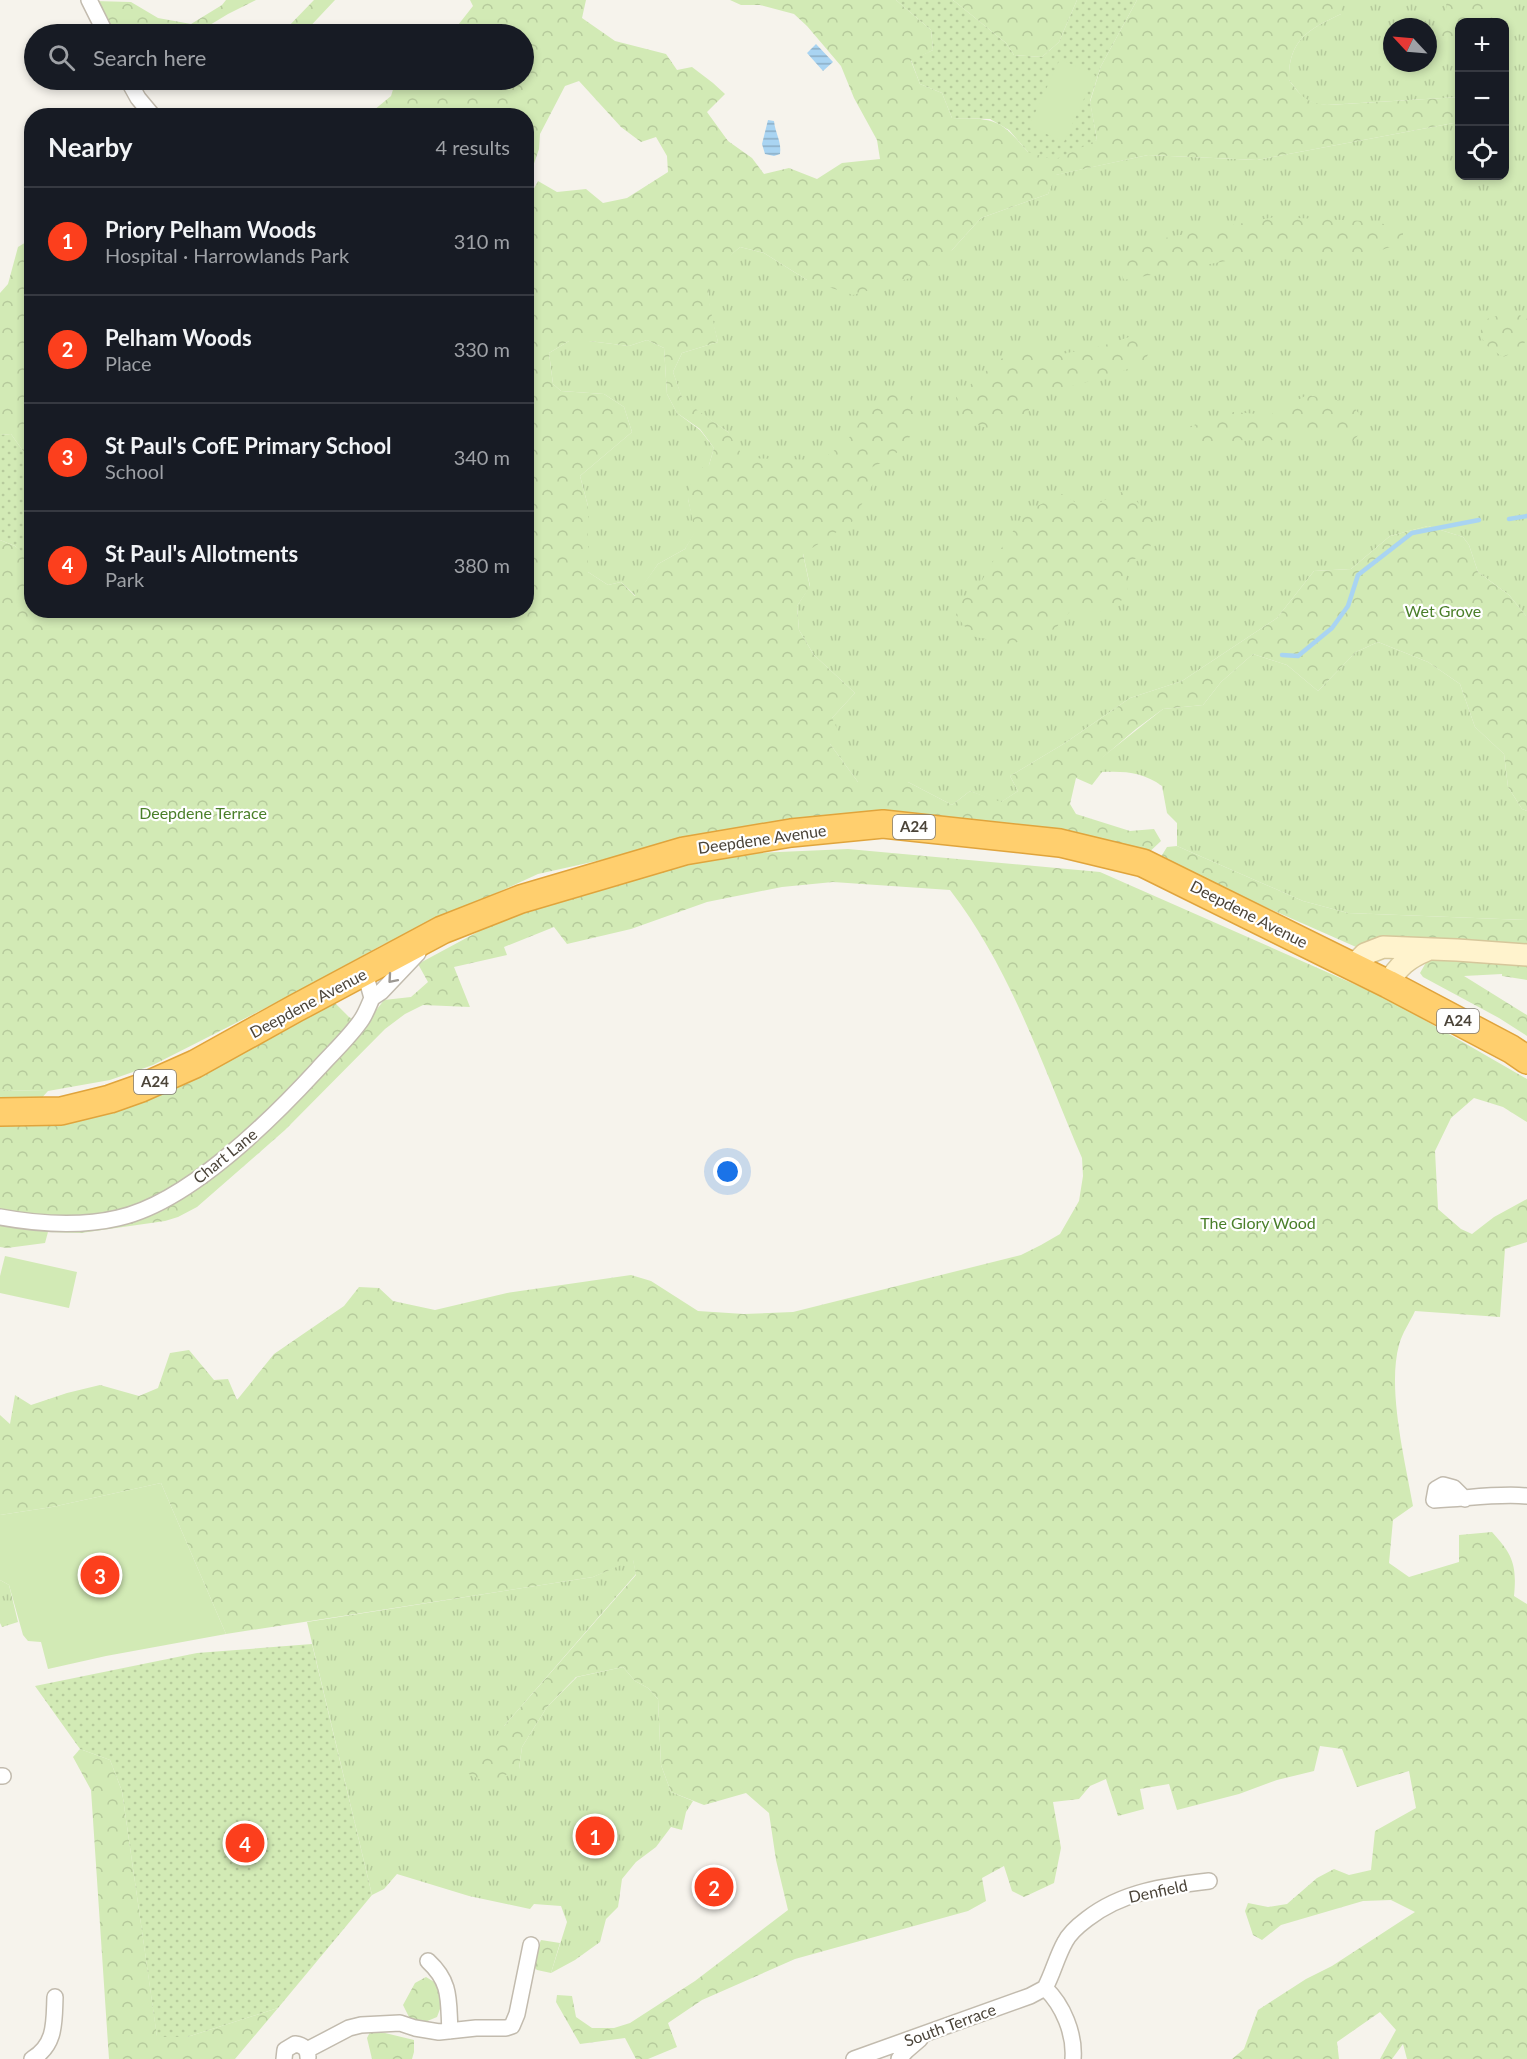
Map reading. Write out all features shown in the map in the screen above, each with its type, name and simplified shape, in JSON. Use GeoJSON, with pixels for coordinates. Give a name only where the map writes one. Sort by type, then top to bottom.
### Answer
{"type":"FeatureCollection","features":[{"type":"Feature","properties":{"kind":"highway","name":"Deepdene Avenue"},"geometry":{"type":"LineString","coordinates":[[0,1112],[61,1111],[110,1099],[141,1088],[195,1064],[296,1008],[369,986],[442,930],[521,899],[684,851],[791,833],[883,824],[1060,843],[1143,863],[1353,966],[1511,1049],[1527,1060]]}},
{"type":"Feature","properties":{"kind":"street"},"geometry":{"type":"LineString","coordinates":[[89,0],[101,24]]}},
{"type":"Feature","properties":{"kind":"street"},"geometry":{"type":"LineString","coordinates":[[134,90],[146,108]]}},
{"type":"Feature","properties":{"kind":"street"},"geometry":{"type":"LineString","coordinates":[[1353,966],[1365,954],[1383,947],[1527,955]]}},
{"type":"Feature","properties":{"kind":"street"},"geometry":{"type":"LineString","coordinates":[[1388,984],[1404,962],[1431,948]]}},
{"type":"Feature","properties":{"kind":"street","name":"Chart Lane"},"geometry":{"type":"LineString","coordinates":[[0,1217],[62,1223],[119,1218],[153,1205],[184,1188],[261,1127],[299,1089],[362,1019],[369,986]]}},
{"type":"Feature","properties":{"kind":"street"},"geometry":{"type":"LineString","coordinates":[[1465,1499],[1527,1496]]}},
{"type":"Feature","properties":{"kind":"street","name":"Denfield"},"geometry":{"type":"LineString","coordinates":[[1045,1988],[1065,1941],[1090,1916],[1121,1899],[1143,1891],[1209,1881]]}},
{"type":"Feature","properties":{"kind":"street"},"geometry":{"type":"LineString","coordinates":[[284,2059],[285,2050],[291,2045],[299,2045],[308,2055],[349,2028],[361,2025],[400,2023],[439,2032],[512,2026],[517,2014],[531,1945]]}},
{"type":"Feature","properties":{"kind":"street"},"geometry":{"type":"LineString","coordinates":[[429,1961],[440,1971],[446,1984],[450,2031]]}},
{"type":"Feature","properties":{"kind":"street"},"geometry":{"type":"LineString","coordinates":[[1045,1988],[1055,1997],[1060,2006],[1068,2027],[1074,2052],[1073,2059]]}},
{"type":"Feature","properties":{"kind":"street","name":"South Terrace"},"geometry":{"type":"LineString","coordinates":[[854,2059],[1030,1996],[1045,1988]]}},
{"type":"Feature","properties":{"kind":"street"},"geometry":{"type":"LineString","coordinates":[[32,2059],[39,2055],[51,2040],[54,2029],[55,1997]]}},
{"type":"Feature","properties":{"kind":"street"},"geometry":{"type":"LineString","coordinates":[[899,2059],[927,2033]]}},
{"type":"Feature","properties":{"kind":"green space"},"geometry":{"type":"Polygon","coordinates":[[[226,0],[256,0],[212,24],[191,24],[222,5],[226,0]]]}},
{"type":"Feature","properties":{"kind":"green space"},"geometry":{"type":"Polygon","coordinates":[[[314,0],[335,0],[312,24],[291,24],[314,0]]]}},
{"type":"Feature","properties":{"kind":"green space","name":"Deepdene Terrace"},"geometry":{"type":"Polygon","coordinates":[[[470,0],[586,0],[582,18],[615,41],[666,54],[677,70],[692,67],[725,94],[707,112],[728,141],[752,158],[764,174],[789,168],[817,179],[842,163],[880,159],[877,140],[854,98],[841,66],[807,26],[794,14],[760,5],[741,5],[730,0],[896,0],[931,30],[933,50],[911,61],[920,84],[942,93],[952,118],[988,120],[996,123],[1010,132],[1028,152],[1097,140],[1090,102],[1101,66],[1137,0],[1341,0],[1341,14],[1310,31],[1297,45],[1292,55],[1289,80],[1301,94],[1314,103],[1328,105],[1455,97],[1455,123],[1257,160],[1148,155],[1056,175],[1048,194],[981,218],[952,250],[910,278],[853,295],[807,280],[764,253],[740,247],[717,270],[709,289],[718,342],[682,353],[673,372],[683,400],[728,432],[744,458],[821,460],[846,442],[880,394],[908,392],[918,420],[910,437],[889,459],[872,467],[876,478],[852,522],[803,554],[810,587],[797,606],[799,630],[814,655],[855,693],[832,718],[840,735],[830,744],[858,782],[908,782],[952,805],[970,791],[1001,802],[1018,791],[1010,776],[1065,743],[1130,698],[1182,681],[1277,618],[1314,571],[1351,569],[1390,536],[1428,526],[1463,537],[1469,545],[1478,572],[1509,595],[1527,617],[1527,811],[1522,809],[1508,787],[1504,754],[1475,727],[1460,684],[1428,662],[1378,642],[1356,652],[1318,691],[1287,665],[1253,654],[1221,682],[1203,705],[1163,709],[1076,778],[1070,804],[1076,814],[1130,831],[1154,829],[1161,841],[1142,859],[948,825],[687,841],[538,874],[382,945],[297,992],[153,1065],[110,1080],[48,1091],[0,1090],[0,540],[24,552],[24,618],[534,618],[534,189],[538,181],[557,192],[586,189],[603,203],[627,198],[668,172],[667,156],[656,137],[641,142],[621,127],[579,81],[565,86],[540,134],[539,149],[534,164],[534,108],[376,108],[391,96],[393,90],[534,90],[534,24],[459,24],[473,6],[470,0]],[[647,340],[629,346],[569,341],[549,353],[553,384],[561,391],[604,394],[624,407],[632,432],[580,476],[588,506],[588,572],[608,585],[621,582],[635,596],[658,564],[685,549],[695,531],[688,499],[692,472],[709,465],[714,448],[700,429],[677,413],[667,394],[664,348],[647,340]]]}},
{"type":"Feature","properties":{"kind":"green space"},"geometry":{"type":"Polygon","coordinates":[[[896,0],[953,0],[1006,43],[1014,55],[1042,57],[1059,42],[1077,0],[1137,0],[1101,66],[1090,101],[1097,140],[1055,160],[1028,152],[1009,130],[990,119],[952,118],[942,93],[920,84],[911,60],[933,50],[931,30],[896,0]]]}},
{"type":"Feature","properties":{"kind":"green space"},"geometry":{"type":"Polygon","coordinates":[[[953,0],[1077,0],[1059,42],[1042,57],[1014,55],[1006,43],[953,0]]]}},
{"type":"Feature","properties":{"kind":"green space"},"geometry":{"type":"Polygon","coordinates":[[[1341,0],[1527,0],[1527,617],[1509,595],[1478,572],[1469,545],[1463,537],[1428,526],[1390,536],[1351,569],[1314,571],[1277,618],[1182,681],[1130,698],[1065,743],[1010,776],[1018,791],[1000,803],[970,791],[952,805],[908,782],[858,782],[830,744],[832,718],[855,693],[814,655],[799,630],[797,606],[810,586],[796,521],[749,481],[728,432],[683,401],[673,372],[682,353],[718,342],[708,291],[712,275],[721,263],[740,247],[764,253],[807,280],[952,250],[981,218],[1048,194],[1055,175],[1148,155],[1257,160],[1455,123],[1455,180],[1509,180],[1509,18],[1455,18],[1455,97],[1327,105],[1316,104],[1303,98],[1289,80],[1292,55],[1297,45],[1319,25],[1341,14],[1341,0]]]}},
{"type":"Feature","properties":{"kind":"green space"},"geometry":{"type":"Polygon","coordinates":[[[1445,0],[1497,0],[1492,18],[1455,18],[1455,52],[1440,47],[1437,41],[1437,26],[1447,7],[1445,0]]]}},
{"type":"Feature","properties":{"kind":"green space"},"geometry":{"type":"Polygon","coordinates":[[[94,1],[131,2],[158,18],[191,24],[107,24],[94,1]]]}},
{"type":"Feature","properties":{"kind":"green space"},"geometry":{"type":"Polygon","coordinates":[[[1060,59],[1095,75],[1064,142],[1029,126],[1060,59]]]}},
{"type":"Feature","properties":{"kind":"green space"},"geometry":{"type":"Polygon","coordinates":[[[1275,217],[1365,221],[1403,227],[1403,242],[1374,253],[1242,258],[1124,280],[1115,259],[1165,238],[1275,217]]]}},
{"type":"Feature","properties":{"kind":"green space"},"geometry":{"type":"Polygon","coordinates":[[[24,243],[23,451],[11,434],[0,435],[0,293],[8,284],[18,247],[24,243]]]}},
{"type":"Feature","properties":{"kind":"green space"},"geometry":{"type":"Polygon","coordinates":[[[1512,311],[1527,319],[1526,340],[1517,351],[1503,357],[1488,347],[1479,334],[1487,319],[1512,311]]]}},
{"type":"Feature","properties":{"kind":"green space"},"geometry":{"type":"Polygon","coordinates":[[[1138,334],[1153,345],[1144,362],[1116,374],[1032,394],[1028,414],[989,429],[960,418],[956,397],[998,361],[1025,343],[1057,355],[1102,346],[1138,334]]]}},
{"type":"Feature","properties":{"kind":"green space"},"geometry":{"type":"Polygon","coordinates":[[[647,340],[664,348],[667,394],[677,413],[700,430],[714,448],[709,465],[688,499],[696,531],[685,549],[658,564],[636,596],[621,582],[608,585],[588,572],[588,506],[580,476],[632,432],[624,407],[604,394],[561,391],[553,384],[549,353],[569,341],[629,346],[647,340]]]}},
{"type":"Feature","properties":{"kind":"green space"},"geometry":{"type":"Polygon","coordinates":[[[1307,395],[1349,402],[1368,424],[1353,441],[1326,433],[1302,432],[1268,441],[1237,440],[1201,451],[1188,444],[1186,429],[1233,412],[1270,415],[1307,395]]]}},
{"type":"Feature","properties":{"kind":"green space"},"geometry":{"type":"Polygon","coordinates":[[[11,434],[24,451],[23,553],[15,546],[0,540],[0,435],[11,434]]]}},
{"type":"Feature","properties":{"kind":"green space"},"geometry":{"type":"Polygon","coordinates":[[[1126,490],[1159,525],[1148,552],[1125,564],[1128,597],[1093,615],[1072,609],[1055,629],[1009,645],[972,636],[956,615],[964,597],[981,582],[1027,511],[1062,494],[1086,509],[1126,490]]]}},
{"type":"Feature","properties":{"kind":"green space"},"geometry":{"type":"Polygon","coordinates":[[[1378,642],[1428,662],[1460,684],[1475,727],[1504,754],[1508,787],[1522,809],[1527,811],[1527,920],[1348,913],[1303,901],[1177,846],[1177,823],[1167,813],[1162,786],[1155,781],[1134,773],[1118,772],[1102,772],[1092,785],[1076,778],[1163,709],[1203,705],[1221,682],[1253,654],[1287,665],[1318,691],[1356,652],[1378,642]]]}},
{"type":"Feature","properties":{"kind":"green space"},"geometry":{"type":"Polygon","coordinates":[[[1177,846],[1303,901],[1348,913],[1527,920],[1527,947],[1382,943],[1356,947],[1159,860],[1167,847],[1177,846]]]}},
{"type":"Feature","properties":{"kind":"green space","name":"The Glory Wood"},"geometry":{"type":"Polygon","coordinates":[[[848,849],[1100,872],[1388,999],[1527,1079],[1527,1122],[1503,1107],[1474,1098],[1451,1118],[1435,1151],[1438,1209],[1461,1229],[1472,1234],[1494,1217],[1527,1199],[1527,1242],[1505,1249],[1500,1317],[1415,1311],[1402,1336],[1396,1363],[1396,1403],[1413,1506],[1393,1520],[1389,1563],[1409,1577],[1459,1562],[1459,1535],[1492,1532],[1505,1547],[1512,1561],[1515,1576],[1514,1596],[1527,1604],[1527,2059],[1407,2059],[1403,2044],[1392,2059],[1380,2059],[1396,2030],[1380,2012],[1337,2042],[1339,2059],[1232,2059],[1244,2049],[1258,2010],[1306,1979],[1332,1966],[1415,1912],[1391,1900],[1363,1901],[1281,1925],[1262,1940],[1253,1935],[1245,1911],[1248,1903],[1268,1907],[1287,1904],[1317,1878],[1334,1869],[1349,1875],[1371,1870],[1375,1831],[1416,1808],[1409,1771],[1357,1787],[1342,1749],[1320,1746],[1314,1771],[1177,1810],[1169,1784],[1140,1789],[1144,1809],[1118,1816],[1106,1779],[1090,1786],[1079,1799],[1053,1802],[1061,1848],[1054,1883],[1024,1897],[1012,1891],[1004,1866],[982,1878],[986,1901],[968,1911],[795,1959],[702,2000],[668,2023],[677,2047],[648,2059],[636,2059],[625,2038],[580,2044],[556,2002],[557,1995],[572,1996],[576,2017],[592,2028],[614,2028],[630,2023],[695,1981],[788,1910],[776,1860],[769,1813],[746,1793],[704,1805],[671,1792],[661,1765],[658,1699],[648,1688],[635,1681],[623,1667],[576,1677],[547,1707],[522,1747],[519,1769],[487,1783],[467,1773],[504,1726],[636,1575],[633,1560],[593,1577],[226,1634],[161,1483],[52,1507],[0,1515],[0,1415],[10,1424],[15,1395],[31,1405],[100,1385],[139,1396],[158,1388],[170,1353],[189,1350],[214,1380],[228,1379],[237,1400],[274,1354],[344,1306],[359,1287],[379,1288],[393,1301],[435,1310],[507,1293],[631,1275],[651,1281],[698,1311],[744,1314],[793,1312],[1021,1255],[1060,1234],[1079,1201],[1083,1176],[1082,1158],[1024,1020],[991,952],[972,920],[950,890],[833,882],[782,887],[707,902],[631,929],[567,944],[554,927],[504,947],[507,955],[454,967],[470,1007],[423,1005],[405,1014],[385,1029],[285,1130],[197,1207],[165,1221],[81,1233],[48,1232],[45,1243],[0,1247],[0,1123],[51,1119],[334,1002],[349,1017],[364,1026],[384,1000],[411,997],[428,982],[418,964],[498,921],[589,884],[708,855],[848,849]]]}},
{"type":"Feature","properties":{"kind":"green space"},"geometry":{"type":"Polygon","coordinates":[[[1428,959],[1527,961],[1527,980],[1502,976],[1502,974],[1464,976],[1527,1015],[1527,1036],[1499,1018],[1423,977],[1420,973],[1428,959]]]}},
{"type":"Feature","properties":{"kind":"green space"},"geometry":{"type":"Polygon","coordinates":[[[0,1090],[48,1091],[39,1101],[0,1103],[0,1090]]]}},
{"type":"Feature","properties":{"kind":"green space"},"geometry":{"type":"Polygon","coordinates":[[[5,1256],[77,1272],[69,1308],[0,1293],[0,1276],[5,1256]]]}},
{"type":"Feature","properties":{"kind":"green space"},"geometry":{"type":"Polygon","coordinates":[[[161,1483],[226,1634],[48,1669],[41,1642],[28,1641],[23,1635],[9,1585],[0,1580],[0,1515],[52,1507],[161,1483]]]}},
{"type":"Feature","properties":{"kind":"green space"},"geometry":{"type":"Polygon","coordinates":[[[633,1559],[636,1574],[504,1726],[519,1769],[522,1747],[547,1707],[577,1677],[623,1667],[635,1681],[648,1688],[658,1699],[661,1765],[671,1792],[693,1801],[686,1812],[682,1830],[671,1827],[656,1847],[636,1862],[622,1879],[618,1907],[606,1919],[600,1942],[575,1960],[551,1973],[567,1922],[561,1906],[534,1904],[530,1909],[469,1896],[397,1874],[384,1889],[372,1895],[307,1622],[593,1577],[633,1559]]]}},
{"type":"Feature","properties":{"kind":"green space"},"geometry":{"type":"Polygon","coordinates":[[[0,1580],[9,1585],[18,1622],[2,1627],[0,1623],[0,1580]]]}},
{"type":"Feature","properties":{"kind":"green space"},"geometry":{"type":"Polygon","coordinates":[[[312,1644],[372,1895],[278,2008],[187,2037],[157,2037],[122,1791],[110,1760],[80,1749],[35,1686],[197,1653],[312,1644]]]}},
{"type":"Feature","properties":{"kind":"green space"},"geometry":{"type":"Polygon","coordinates":[[[80,1749],[110,1760],[122,1791],[157,2036],[187,2037],[278,2008],[235,2059],[109,2059],[91,1790],[73,1757],[80,1749]]]}},
{"type":"Feature","properties":{"kind":"green space"},"geometry":{"type":"Polygon","coordinates":[[[541,1940],[560,1943],[551,1973],[537,1970],[531,1964],[541,1940]]]}},
{"type":"Feature","properties":{"kind":"green space"},"geometry":{"type":"Polygon","coordinates":[[[426,1977],[441,1986],[443,2001],[437,2017],[425,2022],[410,2019],[403,2005],[415,1983],[426,1977]]]}},
{"type":"Feature","properties":{"kind":"green space"},"geometry":{"type":"Polygon","coordinates":[[[370,2032],[414,2040],[412,2059],[372,2059],[367,2038],[370,2032]]]}},
{"type":"Feature","properties":{"kind":"water"},"geometry":{"type":"Polygon","coordinates":[[[816,44],[833,62],[823,71],[807,53],[816,44]]]}},
{"type":"Feature","properties":{"kind":"water"},"geometry":{"type":"Polygon","coordinates":[[[768,120],[774,121],[780,145],[780,154],[774,156],[765,154],[762,144],[768,120]]]}},
{"type":"Feature","properties":{"kind":"waterway"},"geometry":{"type":"LineString","coordinates":[[1509,519],[1527,516]]}},
{"type":"Feature","properties":{"kind":"waterway"},"geometry":{"type":"LineString","coordinates":[[1282,655],[1298,656],[1332,628],[1348,606],[1358,575],[1412,533],[1479,520]]}},
{"type":"Feature","properties":{"kind":"place","name":"St Paul's CofE Primary School"},"geometry":{"type":"Point","coordinates":[100,1575]}},
{"type":"Feature","properties":{"kind":"place","name":"Priory Pelham Woods"},"geometry":{"type":"Point","coordinates":[595,1836]}},
{"type":"Feature","properties":{"kind":"place","name":"St Paul's Allotments"},"geometry":{"type":"Point","coordinates":[245,1843]}},
{"type":"Feature","properties":{"kind":"place","name":"Pelham Woods"},"geometry":{"type":"Point","coordinates":[714,1887]}},
{"type":"Feature","properties":{"kind":"park label","name":"Wet Grove"},"geometry":{"type":"Point","coordinates":[1443,611]}}]}
